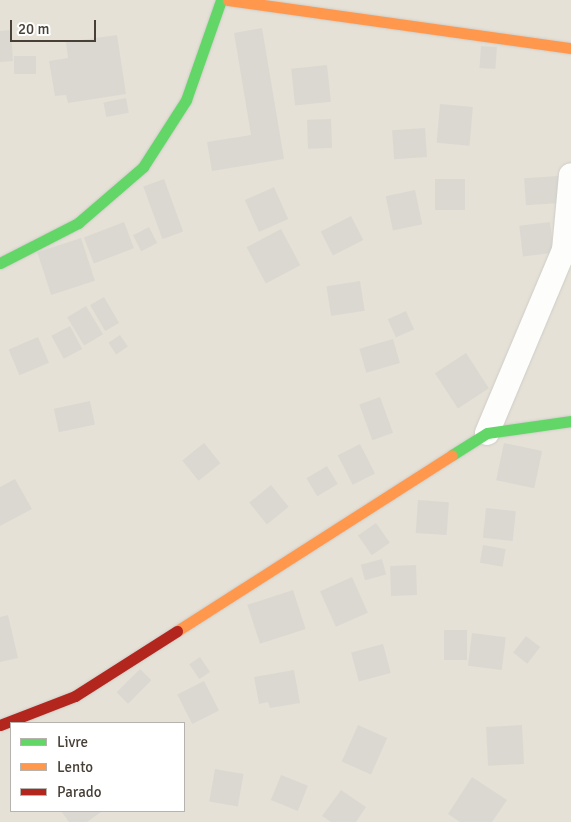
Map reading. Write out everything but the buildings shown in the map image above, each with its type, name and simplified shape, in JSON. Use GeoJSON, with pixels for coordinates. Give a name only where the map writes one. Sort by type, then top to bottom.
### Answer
{"type":"FeatureCollection","features":[{"type":"Feature","properties":{"kind":"street"},"geometry":{"type":"LineString","coordinates":[[0,263],[78,223],[143,167],[186,100],[221,0]]}},
{"type":"Feature","properties":{"kind":"street"},"geometry":{"type":"LineString","coordinates":[[228,0],[571,48]]}},
{"type":"Feature","properties":{"kind":"street"},"geometry":{"type":"LineString","coordinates":[[486,432],[564,250],[571,175]]}},
{"type":"Feature","properties":{"kind":"street"},"geometry":{"type":"LineString","coordinates":[[564,250],[571,280]]}},
{"type":"Feature","properties":{"kind":"street"},"geometry":{"type":"LineString","coordinates":[[0,725],[76,696],[486,432],[571,421]]}},
{"type":"Feature","properties":{"kind":"shaded area"},"geometry":{"type":"Polygon","coordinates":[[[0,0],[571,0],[571,822],[0,822],[0,0]]]}},
{"type":"Feature","properties":{"kind":"traffic: fast"},"geometry":{"type":"LineString","coordinates":[[0,263],[78,223],[143,167],[186,100],[221,0]]}},
{"type":"Feature","properties":{"kind":"traffic: fast"},"geometry":{"type":"LineString","coordinates":[[452,455],[487,433],[571,421]]}},
{"type":"Feature","properties":{"kind":"traffic: slow"},"geometry":{"type":"LineString","coordinates":[[228,0],[571,48]]}},
{"type":"Feature","properties":{"kind":"traffic: slow"},"geometry":{"type":"LineString","coordinates":[[177,631],[452,455]]}},
{"type":"Feature","properties":{"kind":"traffic: jam"},"geometry":{"type":"LineString","coordinates":[[0,725],[75,696],[177,631]]}}]}
